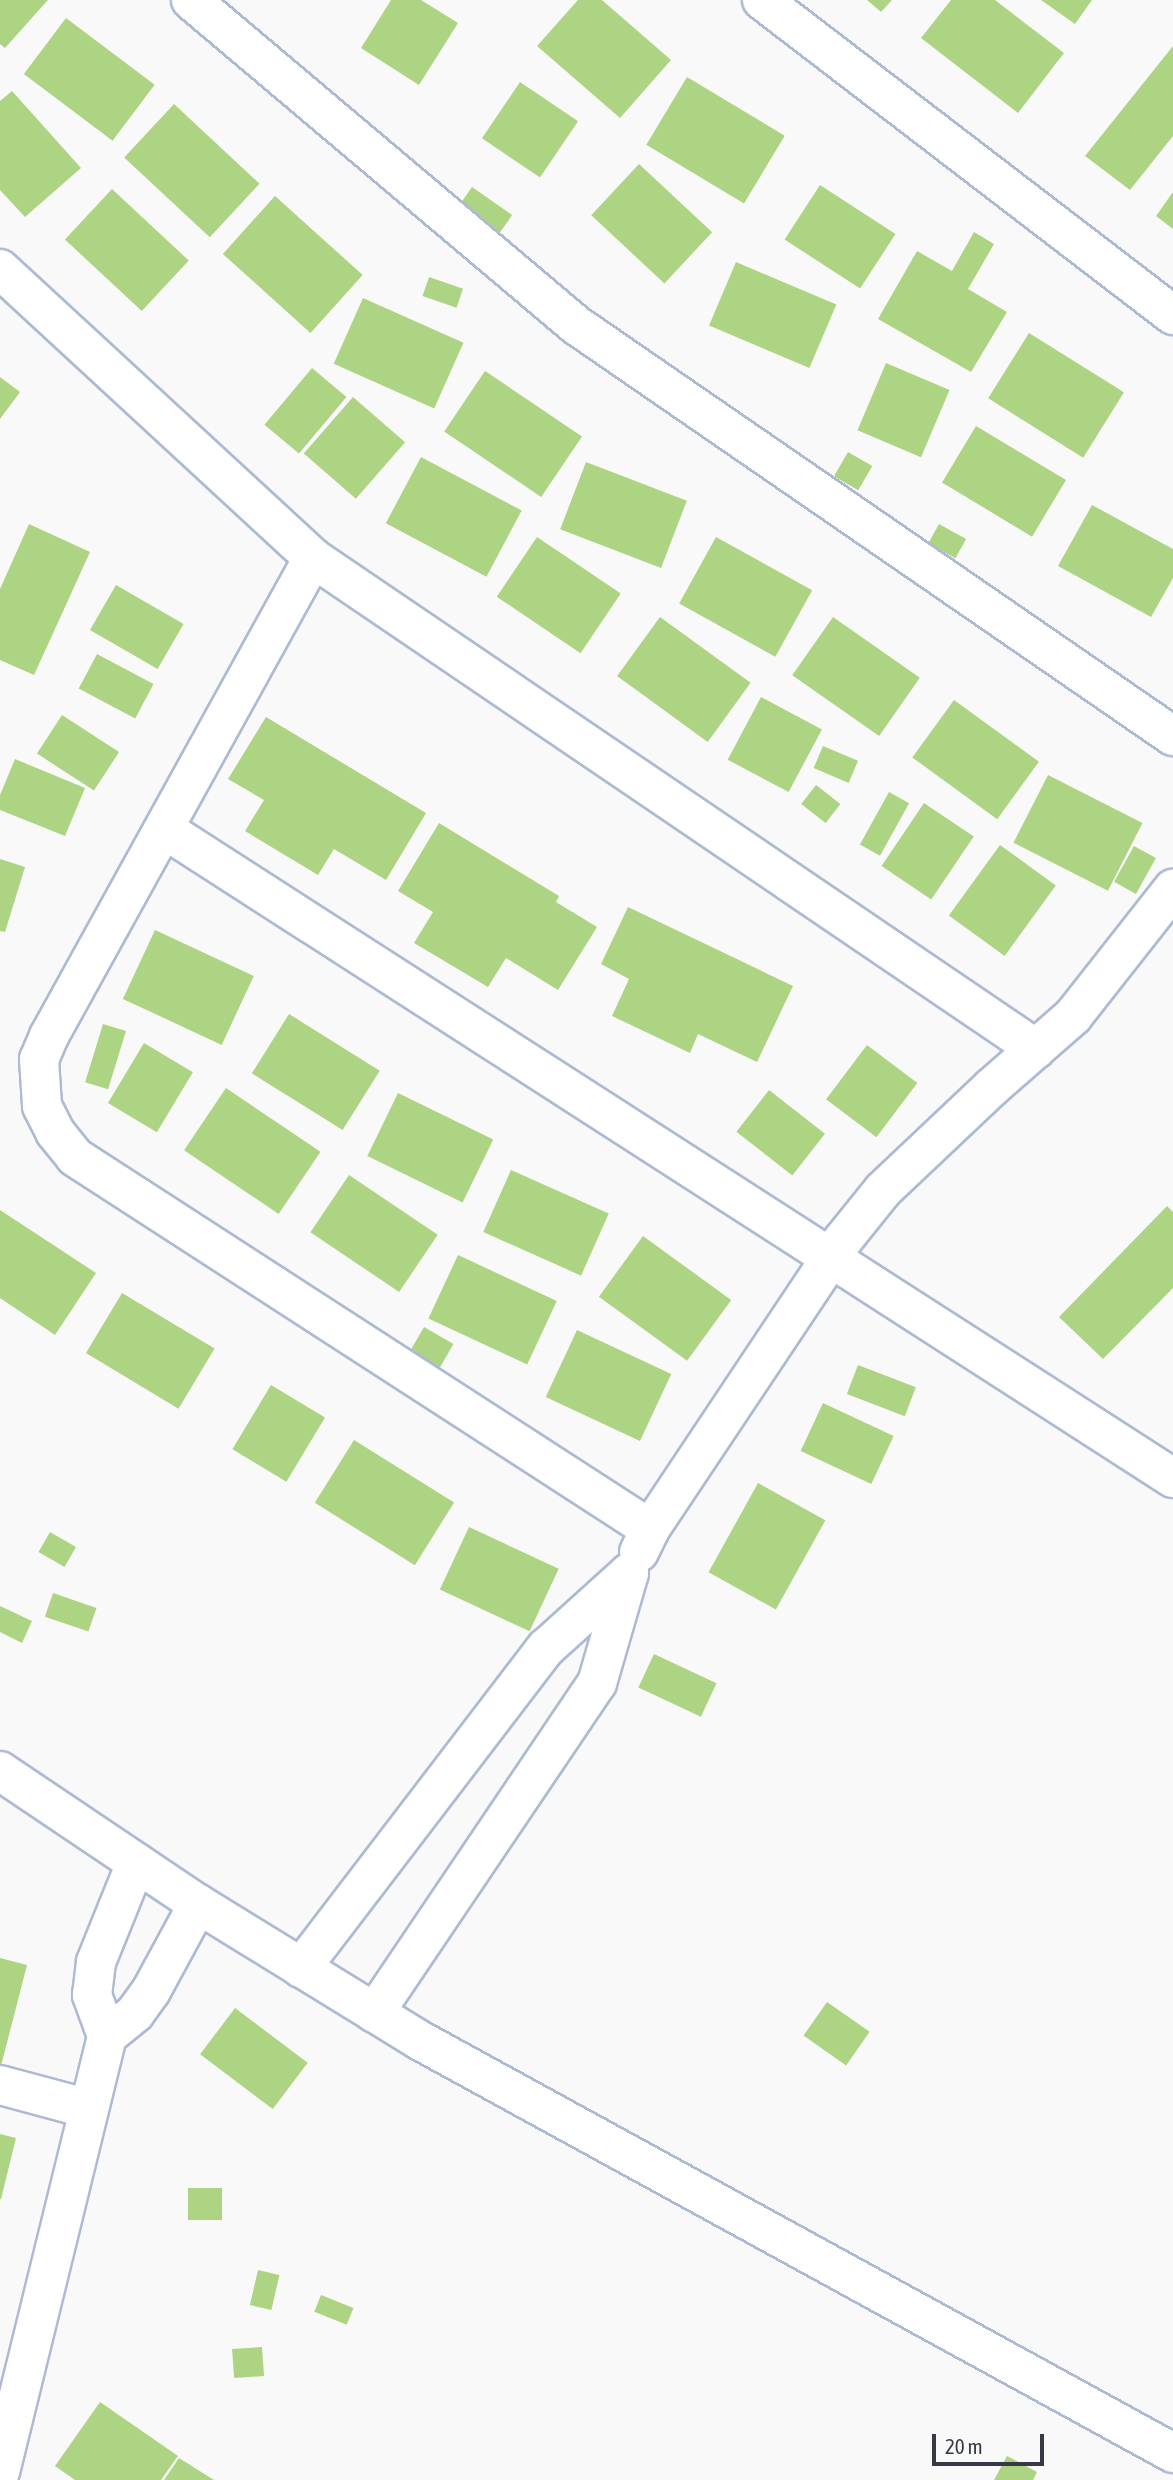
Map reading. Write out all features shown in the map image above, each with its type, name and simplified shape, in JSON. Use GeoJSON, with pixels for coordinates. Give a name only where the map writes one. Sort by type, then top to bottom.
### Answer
{"type":"FeatureCollection","features":[{"type":"Feature","properties":{"kind":"street"},"geometry":{"type":"LineString","coordinates":[[191,0],[576,325],[1173,736]]}},
{"type":"Feature","properties":{"kind":"street"},"geometry":{"type":"LineString","coordinates":[[762,0],[1173,315]]}},
{"type":"Feature","properties":{"kind":"street"},"geometry":{"type":"LineString","coordinates":[[0,268],[313,558],[1036,1049]]}},
{"type":"Feature","properties":{"kind":"street"},"geometry":{"type":"LineString","coordinates":[[313,558],[39,1059],[42,1106],[55,1132],[75,1157],[650,1528]]}},
{"type":"Feature","properties":{"kind":"street"},"geometry":{"type":"LineString","coordinates":[[164,829],[1173,1478]]}},
{"type":"Feature","properties":{"kind":"street"},"geometry":{"type":"LineString","coordinates":[[374,2013],[597,1683],[629,1573],[650,1528],[830,1259],[883,1190],[1073,1016],[1173,889]]}},
{"type":"Feature","properties":{"kind":"street"},"geometry":{"type":"LineString","coordinates":[[301,1968],[546,1648],[629,1573]]}},
{"type":"Feature","properties":{"kind":"street"},"geometry":{"type":"LineString","coordinates":[[0,1771],[198,1904],[374,2013],[1173,2453]]}},
{"type":"Feature","properties":{"kind":"street"},"geometry":{"type":"LineString","coordinates":[[0,2472],[9,2391],[107,2036],[92,1995],[96,1962],[136,1863]]}},
{"type":"Feature","properties":{"kind":"street"},"geometry":{"type":"LineString","coordinates":[[107,2036],[135,2013],[151,1991],[198,1904]]}},
{"type":"Feature","properties":{"kind":"street"},"geometry":{"type":"LineString","coordinates":[[0,2085],[89,2109]]}},
{"type":"Feature","properties":{"kind":"building"},"geometry":{"type":"Polygon","coordinates":[[[0,0],[48,0],[5,48],[0,44],[0,0]]]}},
{"type":"Feature","properties":{"kind":"building"},"geometry":{"type":"Polygon","coordinates":[[[391,0],[421,0],[458,23],[419,85],[361,48],[391,0]]]}},
{"type":"Feature","properties":{"kind":"building"},"geometry":{"type":"Polygon","coordinates":[[[578,0],[602,0],[671,60],[620,118],[537,46],[578,0]]]}},
{"type":"Feature","properties":{"kind":"building"},"geometry":{"type":"Polygon","coordinates":[[[867,0],[892,0],[881,12],[867,0]]]}},
{"type":"Feature","properties":{"kind":"building"},"geometry":{"type":"Polygon","coordinates":[[[951,0],[995,0],[1064,53],[1018,113],[921,38],[951,0]]]}},
{"type":"Feature","properties":{"kind":"building"},"geometry":{"type":"Polygon","coordinates":[[[1041,0],[1092,0],[1075,24],[1041,0]]]}},
{"type":"Feature","properties":{"kind":"building"},"geometry":{"type":"Polygon","coordinates":[[[66,18],[155,85],[113,141],[24,74],[66,18]]]}},
{"type":"Feature","properties":{"kind":"building"},"geometry":{"type":"Polygon","coordinates":[[[1173,46],[1173,136],[1130,190],[1085,156],[1173,46]]]}},
{"type":"Feature","properties":{"kind":"building"},"geometry":{"type":"Polygon","coordinates":[[[687,77],[785,136],[744,203],[646,145],[687,77]]]}},
{"type":"Feature","properties":{"kind":"building"},"geometry":{"type":"Polygon","coordinates":[[[520,82],[578,121],[540,178],[482,138],[520,82]]]}},
{"type":"Feature","properties":{"kind":"building"},"geometry":{"type":"Polygon","coordinates":[[[12,91],[81,168],[25,217],[0,190],[0,101],[12,91]]]}},
{"type":"Feature","properties":{"kind":"building"},"geometry":{"type":"Polygon","coordinates":[[[174,104],[260,184],[210,237],[124,157],[174,104]]]}},
{"type":"Feature","properties":{"kind":"building"},"geometry":{"type":"Polygon","coordinates":[[[639,164],[712,232],[664,283],[591,215],[639,164]]]}},
{"type":"Feature","properties":{"kind":"building"},"geometry":{"type":"Polygon","coordinates":[[[820,185],[895,234],[860,289],[785,240],[820,185]]]}},
{"type":"Feature","properties":{"kind":"building"},"geometry":{"type":"Polygon","coordinates":[[[472,187],[512,215],[498,236],[458,207],[472,187]]]}},
{"type":"Feature","properties":{"kind":"building"},"geometry":{"type":"Polygon","coordinates":[[[112,189],[189,261],[142,311],[65,239],[112,189]]]}},
{"type":"Feature","properties":{"kind":"building"},"geometry":{"type":"Polygon","coordinates":[[[1173,192],[1173,229],[1156,216],[1173,192]]]}},
{"type":"Feature","properties":{"kind":"building"},"geometry":{"type":"Polygon","coordinates":[[[275,196],[363,275],[310,333],[223,254],[275,196]]]}},
{"type":"Feature","properties":{"kind":"building"},"geometry":{"type":"Polygon","coordinates":[[[974,232],[994,244],[968,289],[1007,312],[971,372],[878,319],[917,251],[952,271],[974,232]]]}},
{"type":"Feature","properties":{"kind":"building"},"geometry":{"type":"Polygon","coordinates":[[[736,262],[836,305],[809,368],[709,326],[736,262]]]}},
{"type":"Feature","properties":{"kind":"building"},"geometry":{"type":"Polygon","coordinates":[[[429,277],[463,289],[457,308],[422,296],[429,277]]]}},
{"type":"Feature","properties":{"kind":"building"},"geometry":{"type":"Polygon","coordinates":[[[363,298],[463,343],[434,409],[334,364],[363,298]]]}},
{"type":"Feature","properties":{"kind":"building"},"geometry":{"type":"Polygon","coordinates":[[[1029,333],[1124,392],[1083,458],[988,398],[1029,333]]]}},
{"type":"Feature","properties":{"kind":"building"},"geometry":{"type":"Polygon","coordinates":[[[886,363],[950,390],[921,457],[857,430],[886,363]]]}},
{"type":"Feature","properties":{"kind":"building"},"geometry":{"type":"Polygon","coordinates":[[[312,368],[346,397],[299,454],[264,425],[312,368]]]}},
{"type":"Feature","properties":{"kind":"building"},"geometry":{"type":"Polygon","coordinates":[[[485,371],[582,436],[541,497],[444,432],[485,371]]]}},
{"type":"Feature","properties":{"kind":"building"},"geometry":{"type":"Polygon","coordinates":[[[0,377],[20,392],[0,419],[0,377]]]}},
{"type":"Feature","properties":{"kind":"building"},"geometry":{"type":"Polygon","coordinates":[[[353,397],[405,442],[356,499],[304,454],[353,397]]]}},
{"type":"Feature","properties":{"kind":"building"},"geometry":{"type":"Polygon","coordinates":[[[976,426],[1066,480],[1032,537],[942,483],[976,426]]]}},
{"type":"Feature","properties":{"kind":"building"},"geometry":{"type":"Polygon","coordinates":[[[848,452],[872,466],[858,490],[834,476],[848,452]]]}},
{"type":"Feature","properties":{"kind":"building"},"geometry":{"type":"Polygon","coordinates":[[[421,457],[522,511],[486,577],[386,523],[421,457]]]}},
{"type":"Feature","properties":{"kind":"building"},"geometry":{"type":"Polygon","coordinates":[[[586,462],[687,501],[661,568],[560,529],[586,462]]]}},
{"type":"Feature","properties":{"kind":"building"},"geometry":{"type":"Polygon","coordinates":[[[1092,505],[1173,549],[1173,578],[1151,617],[1058,566],[1092,505]]]}},
{"type":"Feature","properties":{"kind":"building"},"geometry":{"type":"Polygon","coordinates":[[[29,524],[90,552],[34,675],[0,660],[0,589],[29,524]]]}},
{"type":"Feature","properties":{"kind":"building"},"geometry":{"type":"Polygon","coordinates":[[[939,524],[966,539],[955,558],[928,543],[939,524]]]}},
{"type":"Feature","properties":{"kind":"building"},"geometry":{"type":"Polygon","coordinates":[[[537,537],[621,593],[580,653],[497,597],[537,537]]]}},
{"type":"Feature","properties":{"kind":"building"},"geometry":{"type":"Polygon","coordinates":[[[716,537],[812,590],[775,657],[679,603],[716,537]]]}},
{"type":"Feature","properties":{"kind":"building"},"geometry":{"type":"Polygon","coordinates":[[[116,585],[184,624],[158,669],[90,630],[116,585]]]}},
{"type":"Feature","properties":{"kind":"building"},"geometry":{"type":"Polygon","coordinates":[[[660,617],[751,683],[708,742],[617,676],[660,617]]]}},
{"type":"Feature","properties":{"kind":"building"},"geometry":{"type":"Polygon","coordinates":[[[833,617],[920,678],[879,736],[792,675],[833,617]]]}},
{"type":"Feature","properties":{"kind":"building"},"geometry":{"type":"Polygon","coordinates":[[[97,654],[154,684],[135,718],[79,688],[97,654]]]}},
{"type":"Feature","properties":{"kind":"building"},"geometry":{"type":"Polygon","coordinates":[[[761,697],[822,729],[789,792],[728,760],[761,697]]]}},
{"type":"Feature","properties":{"kind":"building"},"geometry":{"type":"Polygon","coordinates":[[[954,700],[1039,762],[997,819],[912,757],[954,700]]]}},
{"type":"Feature","properties":{"kind":"building"},"geometry":{"type":"Polygon","coordinates":[[[62,715],[119,752],[94,791],[37,754],[62,715]]]}},
{"type":"Feature","properties":{"kind":"building"},"geometry":{"type":"Polygon","coordinates":[[[266,717],[426,813],[386,880],[334,849],[318,875],[245,831],[264,800],[228,779],[266,717]]]}},
{"type":"Feature","properties":{"kind":"building"},"geometry":{"type":"Polygon","coordinates":[[[823,746],[858,761],[849,783],[814,768],[823,746]]]}},
{"type":"Feature","properties":{"kind":"building"},"geometry":{"type":"Polygon","coordinates":[[[15,759],[85,788],[65,836],[0,810],[0,795],[15,759]]]}},
{"type":"Feature","properties":{"kind":"building"},"geometry":{"type":"Polygon","coordinates":[[[1048,775],[1142,823],[1108,891],[1013,843],[1048,775]]]}},
{"type":"Feature","properties":{"kind":"building"},"geometry":{"type":"Polygon","coordinates":[[[816,785],[840,804],[826,823],[801,804],[816,785]]]}},
{"type":"Feature","properties":{"kind":"building"},"geometry":{"type":"Polygon","coordinates":[[[889,792],[909,803],[880,856],[860,844],[889,792]]]}},
{"type":"Feature","properties":{"kind":"building"},"geometry":{"type":"Polygon","coordinates":[[[924,803],[974,837],[931,900],[882,866],[924,803]]]}},
{"type":"Feature","properties":{"kind":"building"},"geometry":{"type":"Polygon","coordinates":[[[439,823],[559,896],[556,902],[597,927],[558,990],[506,958],[488,987],[414,943],[433,912],[398,891],[439,823]]]}},
{"type":"Feature","properties":{"kind":"building"},"geometry":{"type":"Polygon","coordinates":[[[1000,845],[1056,886],[1005,956],[949,915],[1000,845]]]}},
{"type":"Feature","properties":{"kind":"building"},"geometry":{"type":"Polygon","coordinates":[[[1134,846],[1156,858],[1136,894],[1114,882],[1134,846]]]}},
{"type":"Feature","properties":{"kind":"building"},"geometry":{"type":"Polygon","coordinates":[[[0,859],[25,867],[5,932],[0,931],[0,859]]]}},
{"type":"Feature","properties":{"kind":"building"},"geometry":{"type":"Polygon","coordinates":[[[628,907],[793,986],[757,1062],[698,1034],[690,1053],[612,1016],[629,979],[601,964],[628,907]]]}},
{"type":"Feature","properties":{"kind":"building"},"geometry":{"type":"Polygon","coordinates":[[[155,930],[254,976],[222,1045],[123,999],[155,930]]]}},
{"type":"Feature","properties":{"kind":"building"},"geometry":{"type":"Polygon","coordinates":[[[289,1014],[380,1071],[343,1130],[252,1073],[289,1014]]]}},
{"type":"Feature","properties":{"kind":"building"},"geometry":{"type":"Polygon","coordinates":[[[103,1024],[126,1031],[108,1089],[85,1082],[103,1024]]]}},
{"type":"Feature","properties":{"kind":"building"},"geometry":{"type":"Polygon","coordinates":[[[144,1043],[193,1072],[157,1132],[108,1103],[144,1043]]]}},
{"type":"Feature","properties":{"kind":"building"},"geometry":{"type":"Polygon","coordinates":[[[867,1045],[917,1083],[876,1137],[826,1099],[867,1045]]]}},
{"type":"Feature","properties":{"kind":"building"},"geometry":{"type":"Polygon","coordinates":[[[226,1088],[321,1152],[279,1214],[184,1150],[226,1088]]]}},
{"type":"Feature","properties":{"kind":"building"},"geometry":{"type":"Polygon","coordinates":[[[769,1090],[825,1134],[792,1175],[736,1132],[769,1090]]]}},
{"type":"Feature","properties":{"kind":"building"},"geometry":{"type":"Polygon","coordinates":[[[398,1093],[493,1139],[463,1202],[367,1156],[398,1093]]]}},
{"type":"Feature","properties":{"kind":"building"},"geometry":{"type":"Polygon","coordinates":[[[511,1170],[609,1214],[581,1276],[483,1232],[511,1170]]]}},
{"type":"Feature","properties":{"kind":"building"},"geometry":{"type":"Polygon","coordinates":[[[349,1175],[438,1235],[399,1292],[310,1232],[349,1175]]]}},
{"type":"Feature","properties":{"kind":"building"},"geometry":{"type":"Polygon","coordinates":[[[1167,1206],[1173,1212],[1173,1288],[1103,1359],[1059,1317],[1167,1206]]]}},
{"type":"Feature","properties":{"kind":"building"},"geometry":{"type":"Polygon","coordinates":[[[0,1210],[96,1273],[55,1335],[0,1298],[0,1210]]]}},
{"type":"Feature","properties":{"kind":"building"},"geometry":{"type":"Polygon","coordinates":[[[643,1236],[731,1300],[687,1361],[599,1297],[643,1236]]]}},
{"type":"Feature","properties":{"kind":"building"},"geometry":{"type":"Polygon","coordinates":[[[458,1255],[557,1301],[527,1365],[428,1318],[458,1255]]]}},
{"type":"Feature","properties":{"kind":"building"},"geometry":{"type":"Polygon","coordinates":[[[122,1293],[215,1349],[179,1409],[86,1353],[122,1293]]]}},
{"type":"Feature","properties":{"kind":"building"},"geometry":{"type":"Polygon","coordinates":[[[424,1327],[453,1344],[438,1370],[409,1353],[424,1327]]]}},
{"type":"Feature","properties":{"kind":"building"},"geometry":{"type":"Polygon","coordinates":[[[577,1330],[671,1374],[640,1441],[546,1397],[577,1330]]]}},
{"type":"Feature","properties":{"kind":"building"},"geometry":{"type":"Polygon","coordinates":[[[858,1365],[916,1387],[905,1416],[847,1394],[858,1365]]]}},
{"type":"Feature","properties":{"kind":"building"},"geometry":{"type":"Polygon","coordinates":[[[271,1385],[325,1417],[286,1482],[232,1449],[271,1385]]]}},
{"type":"Feature","properties":{"kind":"building"},"geometry":{"type":"Polygon","coordinates":[[[823,1403],[894,1436],[871,1484],[801,1451],[823,1403]]]}},
{"type":"Feature","properties":{"kind":"building"},"geometry":{"type":"Polygon","coordinates":[[[354,1440],[454,1503],[415,1565],[315,1503],[354,1440]]]}},
{"type":"Feature","properties":{"kind":"building"},"geometry":{"type":"Polygon","coordinates":[[[758,1483],[825,1520],[776,1610],[709,1572],[758,1483]]]}},
{"type":"Feature","properties":{"kind":"building"},"geometry":{"type":"Polygon","coordinates":[[[469,1527],[559,1569],[530,1631],[440,1590],[469,1527]]]}},
{"type":"Feature","properties":{"kind":"building"},"geometry":{"type":"Polygon","coordinates":[[[50,1532],[76,1547],[64,1567],[38,1552],[50,1532]]]}},
{"type":"Feature","properties":{"kind":"building"},"geometry":{"type":"Polygon","coordinates":[[[53,1593],[96,1608],[88,1632],[45,1617],[53,1593]]]}},
{"type":"Feature","properties":{"kind":"building"},"geometry":{"type":"Polygon","coordinates":[[[0,1606],[32,1621],[22,1643],[0,1632],[0,1606]]]}},
{"type":"Feature","properties":{"kind":"building"},"geometry":{"type":"Polygon","coordinates":[[[654,1654],[717,1683],[701,1717],[638,1688],[654,1654]]]}},
{"type":"Feature","properties":{"kind":"building"},"geometry":{"type":"Polygon","coordinates":[[[0,1958],[27,1965],[1,2066],[0,2066],[0,1958]]]}},
{"type":"Feature","properties":{"kind":"building"},"geometry":{"type":"Polygon","coordinates":[[[827,2002],[870,2032],[846,2065],[803,2036],[827,2002]]]}},
{"type":"Feature","properties":{"kind":"building"},"geometry":{"type":"Polygon","coordinates":[[[235,2008],[308,2063],[273,2109],[200,2054],[235,2008]]]}},
{"type":"Feature","properties":{"kind":"building"},"geometry":{"type":"Polygon","coordinates":[[[0,2134],[16,2138],[1,2199],[0,2199],[0,2134]]]}},
{"type":"Feature","properties":{"kind":"building"},"geometry":{"type":"Polygon","coordinates":[[[188,2188],[222,2188],[222,2220],[188,2220],[188,2188]]]}},
{"type":"Feature","properties":{"kind":"building"},"geometry":{"type":"Polygon","coordinates":[[[258,2270],[279,2275],[271,2310],[250,2305],[258,2270]]]}},
{"type":"Feature","properties":{"kind":"building"},"geometry":{"type":"Polygon","coordinates":[[[321,2295],[353,2308],[347,2325],[314,2312],[321,2295]]]}},
{"type":"Feature","properties":{"kind":"building"},"geometry":{"type":"Polygon","coordinates":[[[262,2347],[264,2376],[234,2378],[232,2349],[262,2347]]]}},
{"type":"Feature","properties":{"kind":"building"},"geometry":{"type":"Polygon","coordinates":[[[100,2402],[178,2456],[161,2480],[75,2480],[55,2466],[100,2402]]]}},
{"type":"Feature","properties":{"kind":"building"},"geometry":{"type":"Polygon","coordinates":[[[1007,2456],[1037,2472],[1033,2480],[994,2480],[1007,2456]]]}},
{"type":"Feature","properties":{"kind":"building"},"geometry":{"type":"Polygon","coordinates":[[[179,2458],[214,2480],[164,2480],[179,2458]]]}}]}
